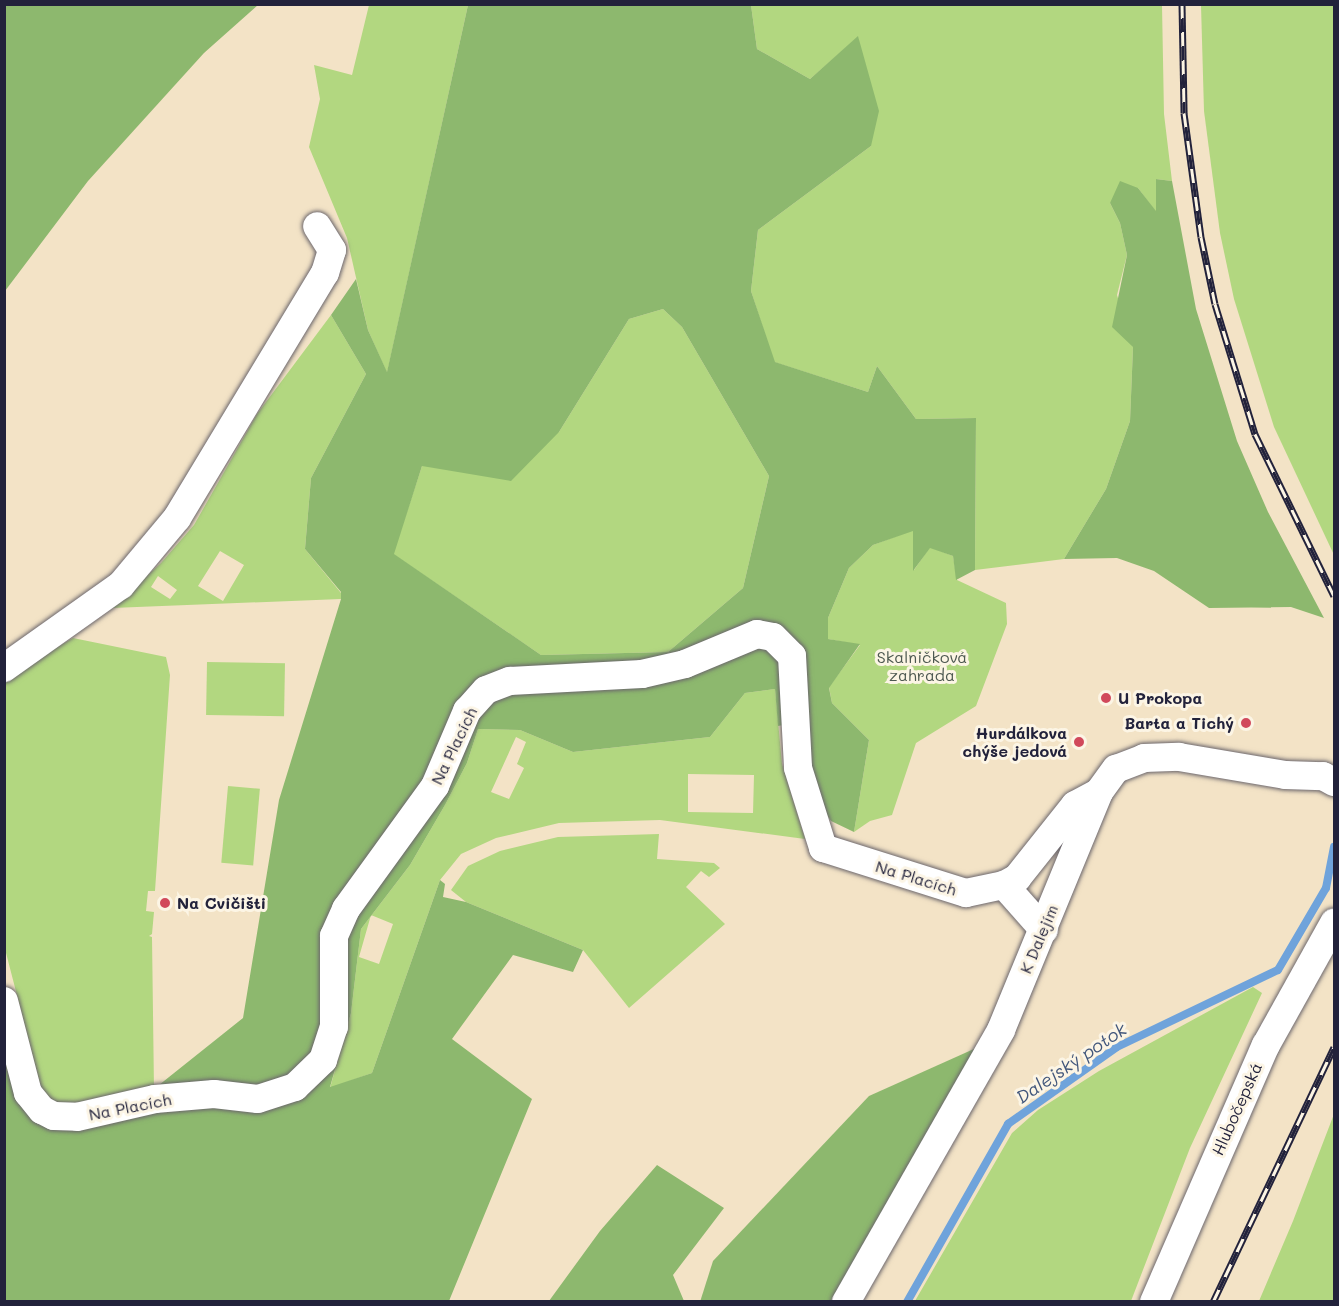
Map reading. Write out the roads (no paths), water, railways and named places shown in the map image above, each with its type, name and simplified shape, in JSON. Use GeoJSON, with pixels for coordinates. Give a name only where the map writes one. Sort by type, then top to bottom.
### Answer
{"type":"FeatureCollection","features":[{"type":"Feature","properties":{"kind":"street"},"geometry":{"type":"LineString","coordinates":[[4,668],[121,585],[177,518],[325,273],[332,250],[317,226]]}},
{"type":"Feature","properties":{"kind":"street","name":"Na Placích"},"geometry":{"type":"LineString","coordinates":[[4,1001],[28,1093],[42,1110],[54,1116],[77,1117],[155,1099],[214,1094],[258,1099],[295,1087],[323,1060],[334,1027],[334,936],[346,909],[435,786],[467,711],[486,690],[510,681],[642,674],[685,664],[758,634],[773,637],[792,656],[798,768],[823,848],[945,889],[966,893],[1004,885],[1031,864],[1075,805],[1099,792]]}},
{"type":"Feature","properties":{"kind":"street","name":"K Dalejím"},"geometry":{"type":"LineString","coordinates":[[846,1302],[1001,1030],[1099,792],[1116,769],[1144,758],[1179,757],[1285,775],[1329,779]]}},
{"type":"Feature","properties":{"kind":"street"},"geometry":{"type":"LineString","coordinates":[[1004,885],[1044,930]]}},
{"type":"Feature","properties":{"kind":"street","name":"Hlubočepská"},"geometry":{"type":"LineString","coordinates":[[1154,1302],[1175,1247],[1266,1045],[1335,923]]}},
{"type":"Feature","properties":{"kind":"waterway","name":"Dalejský potok"},"geometry":{"type":"LineString","coordinates":[[907,1302],[1008,1124],[1117,1047],[1278,970],[1326,888],[1334,847]]}},
{"type":"Feature","properties":{"kind":"railway"},"geometry":{"type":"LineString","coordinates":[[1182,4],[1184,113],[1201,237],[1215,304],[1255,434],[1334,596]]}},
{"type":"Feature","properties":{"kind":"railway"},"geometry":{"type":"LineString","coordinates":[[1213,1302],[1334,1047]]}},
{"type":"Feature","properties":{"kind":"place","name":"U Prokopa"},"geometry":{"type":"Point","coordinates":[1106,698]}},
{"type":"Feature","properties":{"kind":"place","name":"Barta a Tichý"},"geometry":{"type":"Point","coordinates":[1246,723]}},
{"type":"Feature","properties":{"kind":"place","name":"Hurdálkova chýše jedová"},"geometry":{"type":"Point","coordinates":[1079,742]}},
{"type":"Feature","properties":{"kind":"place","name":"Na Cvičišti"},"geometry":{"type":"Point","coordinates":[165,903]}},
{"type":"Feature","properties":{"kind":"park label","name":"Skalničková zahrada"},"geometry":{"type":"Point","coordinates":[922,666]}}]}
